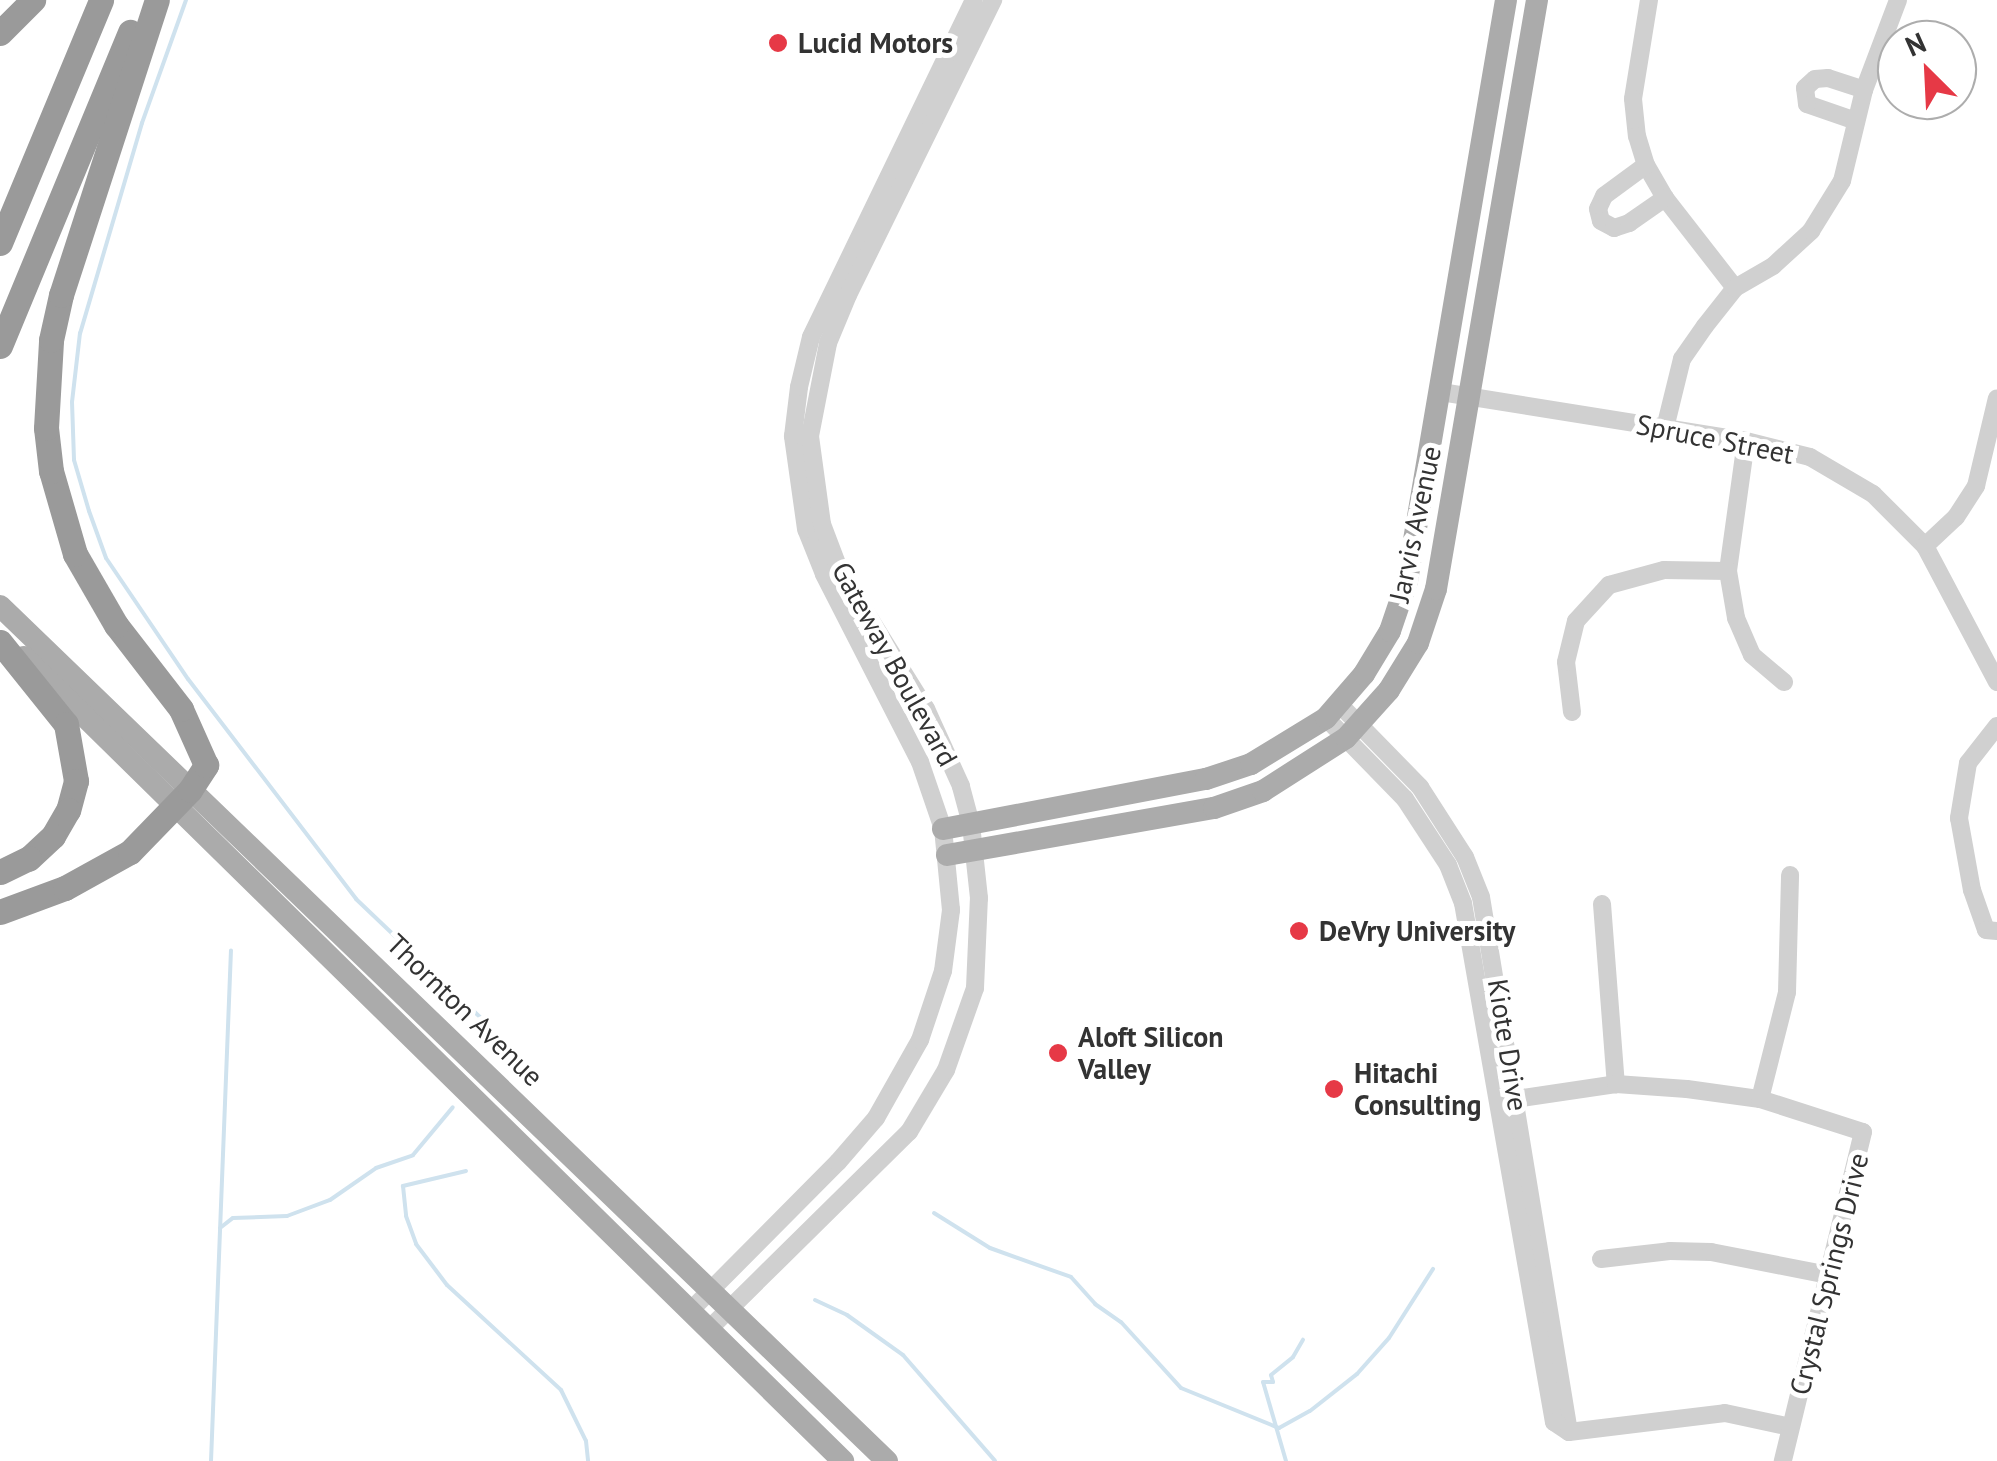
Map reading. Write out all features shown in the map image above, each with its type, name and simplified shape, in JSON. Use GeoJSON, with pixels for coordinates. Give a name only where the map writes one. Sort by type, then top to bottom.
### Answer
{"type":"FeatureCollection","features":[{"type":"Feature","properties":{"kind":"highway"},"geometry":{"type":"LineString","coordinates":[[0,33],[33,0]]}},
{"type":"Feature","properties":{"kind":"highway"},"geometry":{"type":"LineString","coordinates":[[0,208],[86,0]]}},
{"type":"Feature","properties":{"kind":"highway"},"geometry":{"type":"LineString","coordinates":[[0,243],[100,0]]}},
{"type":"Feature","properties":{"kind":"highway"},"geometry":{"type":"LineString","coordinates":[[0,346],[144,0]]}},
{"type":"Feature","properties":{"kind":"highway"},"geometry":{"type":"LineString","coordinates":[[0,912],[65,888],[130,852],[183,797],[206,765],[204,752],[181,709],[116,625],[81,566],[61,514],[46,428],[49,355],[61,295],[157,0]]}},
{"type":"Feature","properties":{"kind":"highway"},"geometry":{"type":"LineString","coordinates":[[0,642],[66,724],[76,780],[68,810],[53,836],[29,858],[0,872]]}},
{"type":"Feature","properties":{"kind":"main road","name":"Jarvis Avenue"},"geometry":{"type":"LineString","coordinates":[[943,829],[1206,779],[1250,764],[1333,711],[1390,630],[1407,581],[1506,0]]}},
{"type":"Feature","properties":{"kind":"main road","name":"Jarvis Avenue"},"geometry":{"type":"LineString","coordinates":[[947,855],[1214,808],[1263,791],[1354,732],[1418,643],[1436,589],[1537,0]]}},
{"type":"Feature","properties":{"kind":"main road","name":"Thornton Avenue"},"geometry":{"type":"LineString","coordinates":[[0,606],[183,797],[843,1461]]}},
{"type":"Feature","properties":{"kind":"main road","name":"Thornton Avenue"},"geometry":{"type":"LineString","coordinates":[[0,634],[183,797],[711,1290],[887,1461]]}},
{"type":"Feature","properties":{"kind":"street","name":"Gateway Boulevard"},"geometry":{"type":"LineString","coordinates":[[691,1310],[838,1162],[904,1074],[943,970],[951,910],[943,829],[920,762],[824,574],[806,528],[793,436],[798,387],[825,304],[974,0]]}},
{"type":"Feature","properties":{"kind":"street","name":"Gateway Boulevard"},"geometry":{"type":"LineString","coordinates":[[709,1328],[909,1132],[946,1070],[975,988],[979,898],[971,824],[948,752],[926,709],[838,569],[822,524],[810,436],[828,343],[993,0]]}},
{"type":"Feature","properties":{"kind":"street"},"geometry":{"type":"LineString","coordinates":[[1650,0],[1633,99],[1646,165],[1665,198],[1735,288]]}},
{"type":"Feature","properties":{"kind":"street"},"geometry":{"type":"LineString","coordinates":[[1664,428],[1682,359],[1735,288],[1773,266],[1811,230],[1842,180],[1864,90],[1898,0]]}},
{"type":"Feature","properties":{"kind":"street"},"geometry":{"type":"LineString","coordinates":[[1856,121],[1807,104],[1805,88],[1815,79],[1828,78],[1864,90]]}},
{"type":"Feature","properties":{"kind":"street"},"geometry":{"type":"LineString","coordinates":[[1646,165],[1604,196],[1598,210],[1602,221],[1614,228],[1628,224],[1665,198]]}},
{"type":"Feature","properties":{"kind":"street","name":"Spruce Street"},"geometry":{"type":"LineString","coordinates":[[1441,392],[1746,441],[1810,457],[1872,494],[1925,546],[1997,682]]}},
{"type":"Feature","properties":{"kind":"street"},"geometry":{"type":"LineString","coordinates":[[1925,546],[1956,517],[1976,486],[1997,398]]}},
{"type":"Feature","properties":{"kind":"street"},"geometry":{"type":"LineString","coordinates":[[1746,441],[1728,571],[1736,618],[1752,655],[1784,682]]}},
{"type":"Feature","properties":{"kind":"street"},"geometry":{"type":"LineString","coordinates":[[1572,712],[1566,662],[1576,621],[1610,585],[1664,570],[1728,571]]}},
{"type":"Feature","properties":{"kind":"street","name":"Kiote Drive"},"geometry":{"type":"LineString","coordinates":[[1333,711],[1405,799],[1453,878],[1507,1100],[1569,1432],[1725,1412],[1791,1428]]}},
{"type":"Feature","properties":{"kind":"street"},"geometry":{"type":"LineString","coordinates":[[1997,726],[1968,763],[1959,818],[1972,890],[1986,930],[1997,931]]}},
{"type":"Feature","properties":{"kind":"street"},"geometry":{"type":"LineString","coordinates":[[1760,1100],[1787,992],[1790,875]]}},
{"type":"Feature","properties":{"kind":"street"},"geometry":{"type":"LineString","coordinates":[[1602,904],[1616,1084]]}},
{"type":"Feature","properties":{"kind":"street","name":"Crystal Springs Drive"},"geometry":{"type":"LineString","coordinates":[[1507,1100],[1616,1084],[1760,1100],[1863,1132],[1783,1461]]}},
{"type":"Feature","properties":{"kind":"street"},"geometry":{"type":"LineString","coordinates":[[1601,1260],[1670,1251],[1711,1252],[1828,1275]]}},
{"type":"Feature","properties":{"kind":"waterway"},"geometry":{"type":"LineString","coordinates":[[186,0],[142,123],[80,333],[72,402],[74,460],[89,511],[106,558],[188,679],[356,899],[506,1042],[508,1051],[503,1057]]}},
{"type":"Feature","properties":{"kind":"waterway"},"geometry":{"type":"LineString","coordinates":[[211,1461],[231,950]]}},
{"type":"Feature","properties":{"kind":"waterway"},"geometry":{"type":"LineString","coordinates":[[220,1228],[233,1218],[287,1216],[330,1200],[376,1168],[413,1155],[453,1107]]}},
{"type":"Feature","properties":{"kind":"waterway"},"geometry":{"type":"LineString","coordinates":[[466,1171],[403,1186],[406,1216],[416,1244],[447,1285],[561,1390],[586,1441],[588,1461]]}},
{"type":"Feature","properties":{"kind":"waterway"},"geometry":{"type":"LineString","coordinates":[[934,1213],[990,1248],[1071,1277],[1095,1304],[1121,1322],[1181,1388],[1279,1428],[1310,1411],[1357,1374],[1389,1338],[1433,1269]]}},
{"type":"Feature","properties":{"kind":"waterway"},"geometry":{"type":"LineString","coordinates":[[815,1300],[847,1315],[903,1355],[995,1461]]}},
{"type":"Feature","properties":{"kind":"waterway"},"geometry":{"type":"LineString","coordinates":[[1286,1461],[1263,1382],[1273,1382],[1271,1375],[1293,1357],[1303,1340]]}},
{"type":"Feature","properties":{"kind":"place","name":"Lucid Motors"},"geometry":{"type":"Point","coordinates":[778,43]}},
{"type":"Feature","properties":{"kind":"place","name":"DeVry University"},"geometry":{"type":"Point","coordinates":[1299,931]}},
{"type":"Feature","properties":{"kind":"place","name":"Aloft Silicon Valley"},"geometry":{"type":"Point","coordinates":[1058,1053]}},
{"type":"Feature","properties":{"kind":"place","name":"Hitachi Consulting"},"geometry":{"type":"Point","coordinates":[1334,1089]}}]}
